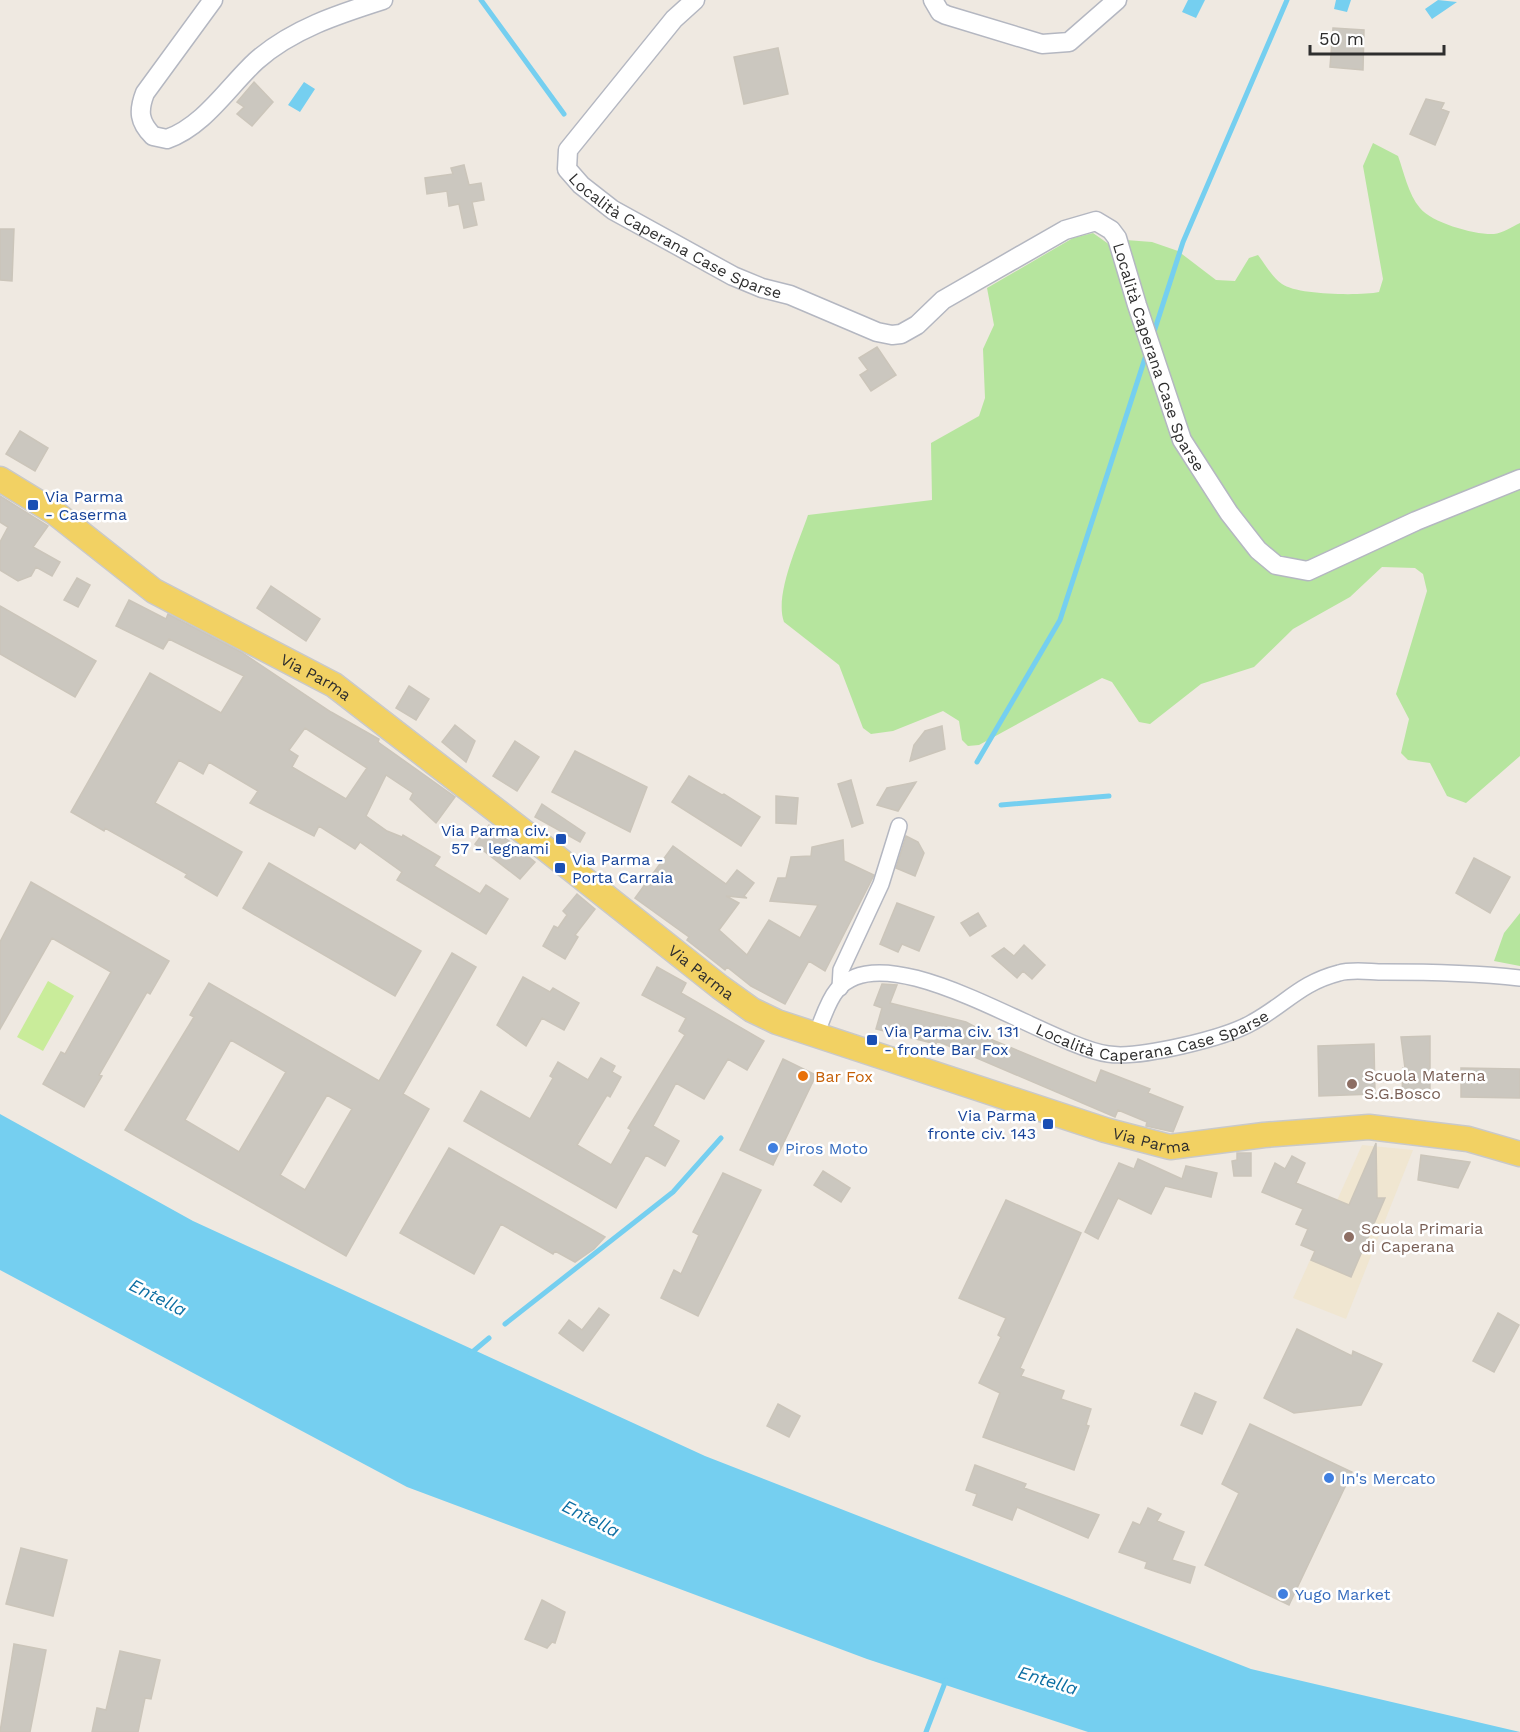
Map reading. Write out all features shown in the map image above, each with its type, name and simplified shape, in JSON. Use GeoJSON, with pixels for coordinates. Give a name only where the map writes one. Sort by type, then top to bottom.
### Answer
{"type":"FeatureCollection","features":[{"type":"Feature","properties":{"kind":"main road","name":"Via Parma"},"geometry":{"type":"LineString","coordinates":[[0,479],[54,512],[154,591],[334,685],[752,1010],[816,1035],[1105,1130],[1170,1147],[1263,1135],[1369,1127],[1468,1139],[1520,1154]]}},
{"type":"Feature","properties":{"kind":"street"},"geometry":{"type":"LineString","coordinates":[[213,0],[145,93],[139,107],[141,119],[145,128],[153,136],[167,139],[192,126],[257,60],[282,41],[330,17],[384,0]]}},
{"type":"Feature","properties":{"kind":"street","name":"Località Caperana Case Sparse"},"geometry":{"type":"LineString","coordinates":[[695,0],[674,19],[568,150],[567,169],[581,185],[613,210],[743,280],[762,288],[790,295],[877,332],[892,335],[901,334],[917,325],[943,300],[1065,230],[1096,221],[1111,230],[1117,238],[1182,440],[1229,513],[1258,550],[1276,565],[1308,571],[1416,521],[1520,479]]}},
{"type":"Feature","properties":{"kind":"street"},"geometry":{"type":"LineString","coordinates":[[933,0],[940,12],[946,15],[1042,44],[1069,42],[1117,0]]}},
{"type":"Feature","properties":{"kind":"street"},"geometry":{"type":"LineString","coordinates":[[816,1035],[840,988],[841,970],[881,884],[899,826]]}},
{"type":"Feature","properties":{"kind":"street","name":"Località Caperana Case Sparse"},"geometry":{"type":"LineString","coordinates":[[840,988],[854,979],[883,973],[904,974],[934,981],[1029,1025],[1108,1055],[1137,1053],[1219,1035],[1252,1023],[1306,983],[1341,972],[1475,973],[1520,978]]}},
{"type":"Feature","properties":{"kind":"shaded area","name":"Scuola Primaria di Caperana"},"geometry":{"type":"Polygon","coordinates":[[[1362,1145],[1413,1150],[1346,1319],[1293,1298],[1362,1145]]]}},
{"type":"Feature","properties":{"kind":"green space"},"geometry":{"type":"Polygon","coordinates":[[[1373,143],[1398,156],[1409,190],[1420,208],[1434,219],[1454,227],[1486,234],[1494,234],[1520,223],[1520,756],[1466,803],[1447,796],[1430,763],[1408,760],[1401,753],[1409,719],[1396,694],[1427,591],[1423,574],[1415,568],[1382,567],[1350,597],[1293,629],[1254,667],[1201,684],[1150,724],[1139,722],[1112,682],[1102,678],[979,745],[968,746],[962,740],[959,721],[943,711],[893,731],[871,734],[863,728],[839,665],[784,622],[782,598],[785,583],[808,515],[932,500],[931,443],[979,416],[985,398],[983,349],[994,325],[987,288],[1073,238],[1093,233],[1110,245],[1126,240],[1152,242],[1178,251],[1216,280],[1235,281],[1249,258],[1258,255],[1275,278],[1290,288],[1329,294],[1379,292],[1383,279],[1363,166],[1373,143]]]}},
{"type":"Feature","properties":{"kind":"green space"},"geometry":{"type":"Polygon","coordinates":[[[1520,913],[1520,966],[1494,961],[1504,933],[1520,913]]]}},
{"type":"Feature","properties":{"kind":"green space"},"geometry":{"type":"Polygon","coordinates":[[[48,981],[74,996],[43,1051],[17,1037],[48,981]]]}},
{"type":"Feature","properties":{"kind":"water"},"geometry":{"type":"Polygon","coordinates":[[[1188,0],[1205,0],[1196,18],[1182,12],[1188,0]]]}},
{"type":"Feature","properties":{"kind":"water"},"geometry":{"type":"Polygon","coordinates":[[[1336,0],[1351,0],[1347,12],[1334,9],[1336,0]]]}},
{"type":"Feature","properties":{"kind":"water"},"geometry":{"type":"Polygon","coordinates":[[[1438,0],[1457,2],[1432,19],[1425,9],[1438,0]]]}},
{"type":"Feature","properties":{"kind":"water"},"geometry":{"type":"Polygon","coordinates":[[[304,82],[315,89],[300,112],[288,105],[304,82]]]}},
{"type":"Feature","properties":{"kind":"water","name":"Entella"},"geometry":{"type":"Polygon","coordinates":[[[0,1114],[193,1221],[705,1456],[1251,1669],[1520,1732],[1088,1732],[867,1659],[407,1487],[0,1270],[0,1114]]]}},
{"type":"Feature","properties":{"kind":"building"},"geometry":{"type":"Polygon","coordinates":[[[1333,28],[1364,30],[1363,70],[1330,67],[1333,28]]]}},
{"type":"Feature","properties":{"kind":"building"},"geometry":{"type":"Polygon","coordinates":[[[778,48],[788,94],[744,104],[734,57],[778,48]]]}},
{"type":"Feature","properties":{"kind":"building"},"geometry":{"type":"Polygon","coordinates":[[[254,82],[273,102],[252,126],[237,114],[244,107],[237,102],[254,82]]]}},
{"type":"Feature","properties":{"kind":"building"},"geometry":{"type":"Polygon","coordinates":[[[1426,99],[1444,103],[1441,109],[1449,112],[1435,145],[1410,134],[1426,99]]]}},
{"type":"Feature","properties":{"kind":"building"},"geometry":{"type":"Polygon","coordinates":[[[464,165],[469,185],[481,183],[484,200],[472,202],[477,225],[464,228],[459,204],[449,206],[447,191],[427,194],[425,178],[453,174],[451,168],[464,165]]]}},
{"type":"Feature","properties":{"kind":"building"},"geometry":{"type":"Polygon","coordinates":[[[0,229],[14,229],[12,281],[0,280],[0,229]]]}},
{"type":"Feature","properties":{"kind":"building"},"geometry":{"type":"Polygon","coordinates":[[[877,347],[896,375],[871,391],[860,375],[868,370],[859,358],[877,347]]]}},
{"type":"Feature","properties":{"kind":"building"},"geometry":{"type":"Polygon","coordinates":[[[20,431],[48,448],[35,471],[6,454],[20,431]]]}},
{"type":"Feature","properties":{"kind":"building"},"geometry":{"type":"Polygon","coordinates":[[[0,496],[48,526],[33,547],[60,562],[52,576],[36,567],[31,576],[18,581],[0,570],[0,542],[8,527],[0,522],[0,496]]]}},
{"type":"Feature","properties":{"kind":"building"},"geometry":{"type":"Polygon","coordinates":[[[77,578],[90,585],[78,607],[64,600],[77,578]]]}},
{"type":"Feature","properties":{"kind":"building"},"geometry":{"type":"Polygon","coordinates":[[[271,586],[320,619],[306,641],[257,608],[271,586]]]}},
{"type":"Feature","properties":{"kind":"building"},"geometry":{"type":"Polygon","coordinates":[[[129,600],[166,619],[168,614],[241,652],[331,712],[379,739],[378,742],[455,797],[436,823],[410,799],[413,793],[386,775],[366,816],[387,831],[402,837],[403,835],[440,857],[434,866],[480,894],[486,885],[508,899],[486,934],[397,880],[402,872],[360,842],[355,849],[319,826],[314,836],[250,803],[258,791],[209,762],[203,774],[179,760],[155,803],[242,852],[217,896],[185,877],[187,874],[105,828],[104,831],[71,812],[150,673],[221,713],[244,676],[169,639],[163,649],[116,626],[129,600]],[[305,728],[289,750],[298,756],[292,767],[346,799],[367,768],[305,728]]]}},
{"type":"Feature","properties":{"kind":"building"},"geometry":{"type":"Polygon","coordinates":[[[0,606],[96,661],[75,697],[0,654],[0,606]]]}},
{"type":"Feature","properties":{"kind":"building"},"geometry":{"type":"Polygon","coordinates":[[[409,686],[429,699],[416,720],[396,708],[409,686]]]}},
{"type":"Feature","properties":{"kind":"building"},"geometry":{"type":"Polygon","coordinates":[[[455,725],[475,741],[466,762],[442,742],[455,725]]]}},
{"type":"Feature","properties":{"kind":"building"},"geometry":{"type":"Polygon","coordinates":[[[942,726],[945,749],[910,761],[914,745],[925,731],[942,726]]]}},
{"type":"Feature","properties":{"kind":"building"},"geometry":{"type":"Polygon","coordinates":[[[515,741],[539,757],[517,791],[493,776],[515,741]]]}},
{"type":"Feature","properties":{"kind":"building"},"geometry":{"type":"Polygon","coordinates":[[[575,751],[647,787],[630,832],[552,792],[575,751]]]}},
{"type":"Feature","properties":{"kind":"building"},"geometry":{"type":"Polygon","coordinates":[[[689,776],[722,795],[724,794],[760,817],[741,846],[672,802],[689,776]]]}},
{"type":"Feature","properties":{"kind":"building"},"geometry":{"type":"Polygon","coordinates":[[[851,780],[863,823],[852,827],[838,784],[851,780]]]}},
{"type":"Feature","properties":{"kind":"building"},"geometry":{"type":"Polygon","coordinates":[[[916,782],[898,811],[877,805],[887,788],[916,782]]]}},
{"type":"Feature","properties":{"kind":"building"},"geometry":{"type":"Polygon","coordinates":[[[776,796],[798,798],[796,824],[776,823],[776,796]]]}},
{"type":"Feature","properties":{"kind":"building"},"geometry":{"type":"Polygon","coordinates":[[[542,804],[585,833],[580,842],[535,817],[542,804]]]}},
{"type":"Feature","properties":{"kind":"building"},"geometry":{"type":"Polygon","coordinates":[[[489,825],[535,862],[520,879],[475,844],[489,825]]]}},
{"type":"Feature","properties":{"kind":"building"},"geometry":{"type":"Polygon","coordinates":[[[906,836],[918,842],[924,853],[915,876],[896,868],[906,836]]]}},
{"type":"Feature","properties":{"kind":"building"},"geometry":{"type":"Polygon","coordinates":[[[843,840],[844,861],[874,875],[825,971],[809,961],[785,1004],[751,986],[727,967],[725,970],[687,940],[689,937],[635,898],[673,846],[726,884],[737,870],[754,883],[744,896],[747,898],[726,896],[739,903],[719,930],[747,955],[769,920],[800,938],[818,905],[770,901],[778,878],[786,878],[791,857],[811,856],[812,847],[843,840]]]}},
{"type":"Feature","properties":{"kind":"building"},"geometry":{"type":"Polygon","coordinates":[[[1474,858],[1510,877],[1490,913],[1456,893],[1474,858]]]}},
{"type":"Feature","properties":{"kind":"building"},"geometry":{"type":"Polygon","coordinates":[[[269,863],[421,951],[395,996],[243,908],[269,863]]]}},
{"type":"Feature","properties":{"kind":"building"},"geometry":{"type":"Polygon","coordinates":[[[31,882],[169,961],[150,994],[147,992],[99,1075],[102,1076],[84,1107],[43,1084],[61,1052],[65,1054],[111,972],[52,938],[0,1029],[0,942],[31,882]]]}},
{"type":"Feature","properties":{"kind":"building"},"geometry":{"type":"Polygon","coordinates":[[[577,894],[595,909],[575,935],[578,937],[565,959],[543,946],[554,926],[558,928],[567,915],[563,911],[577,894]]]}},
{"type":"Feature","properties":{"kind":"building"},"geometry":{"type":"Polygon","coordinates":[[[897,903],[934,917],[919,951],[902,944],[898,952],[880,944],[897,903]]]}},
{"type":"Feature","properties":{"kind":"building"},"geometry":{"type":"Polygon","coordinates":[[[978,913],[986,926],[970,936],[961,923],[978,913]]]}},
{"type":"Feature","properties":{"kind":"building"},"geometry":{"type":"Polygon","coordinates":[[[1024,945],[1045,965],[1032,979],[1023,971],[1017,978],[992,956],[1004,948],[1014,956],[1024,945]]]}},
{"type":"Feature","properties":{"kind":"building"},"geometry":{"type":"Polygon","coordinates":[[[452,953],[476,967],[403,1094],[429,1109],[346,1256],[125,1130],[194,1017],[190,1015],[209,983],[379,1081],[452,953]],[[231,1040],[185,1120],[239,1152],[286,1072],[231,1040]],[[327,1095],[280,1175],[305,1190],[352,1109],[327,1095]]]}},
{"type":"Feature","properties":{"kind":"building"},"geometry":{"type":"Polygon","coordinates":[[[657,967],[686,983],[681,993],[764,1041],[747,1070],[728,1059],[704,1099],[676,1083],[653,1126],[679,1141],[665,1166],[646,1155],[616,1208],[464,1121],[481,1091],[530,1119],[553,1078],[550,1076],[558,1062],[588,1080],[601,1058],[615,1066],[612,1072],[621,1077],[610,1097],[607,1095],[577,1145],[611,1165],[631,1130],[628,1128],[685,1035],[679,1031],[686,1018],[642,995],[657,967]]]}},
{"type":"Feature","properties":{"kind":"building"},"geometry":{"type":"Polygon","coordinates":[[[523,977],[550,992],[553,988],[579,1003],[564,1030],[542,1018],[526,1046],[497,1025],[523,977]]]}},
{"type":"Feature","properties":{"kind":"building"},"geometry":{"type":"Polygon","coordinates":[[[882,984],[897,985],[890,1003],[966,1022],[979,1029],[978,1034],[1096,1083],[1101,1070],[1150,1089],[1148,1093],[1183,1107],[1173,1132],[1146,1126],[1147,1122],[1118,1110],[1115,1117],[937,1041],[936,1044],[876,1029],[882,1008],[874,1005],[882,984]]]}},
{"type":"Feature","properties":{"kind":"building"},"geometry":{"type":"Polygon","coordinates":[[[1430,1036],[1430,1095],[1402,1093],[1403,1068],[1405,1068],[1401,1037],[1430,1036]]]}},
{"type":"Feature","properties":{"kind":"building"},"geometry":{"type":"Polygon","coordinates":[[[1374,1044],[1375,1094],[1319,1096],[1318,1046],[1374,1044]]]}},
{"type":"Feature","properties":{"kind":"building"},"geometry":{"type":"Polygon","coordinates":[[[783,1059],[816,1075],[773,1165],[740,1150],[783,1059]]]}},
{"type":"Feature","properties":{"kind":"building"},"geometry":{"type":"Polygon","coordinates":[[[1461,1068],[1520,1069],[1520,1098],[1461,1097],[1461,1068]]]}},
{"type":"Feature","properties":{"kind":"building"},"geometry":{"type":"Polygon","coordinates":[[[1376,1143],[1377,1198],[1385,1198],[1351,1277],[1311,1260],[1315,1251],[1301,1245],[1308,1229],[1296,1224],[1303,1209],[1262,1192],[1275,1163],[1285,1169],[1292,1156],[1305,1163],[1296,1183],[1349,1205],[1376,1143]]]}},
{"type":"Feature","properties":{"kind":"building"},"geometry":{"type":"Polygon","coordinates":[[[449,1148],[605,1237],[594,1249],[575,1262],[555,1251],[553,1254],[501,1224],[474,1274],[400,1233],[449,1148]]]}},
{"type":"Feature","properties":{"kind":"building"},"geometry":{"type":"Polygon","coordinates":[[[1237,1153],[1251,1153],[1251,1176],[1234,1176],[1232,1161],[1237,1160],[1237,1153]]]}},
{"type":"Feature","properties":{"kind":"building"},"geometry":{"type":"Polygon","coordinates":[[[1421,1155],[1470,1162],[1458,1188],[1418,1180],[1421,1155]]]}},
{"type":"Feature","properties":{"kind":"building"},"geometry":{"type":"Polygon","coordinates":[[[1138,1159],[1182,1179],[1186,1166],[1217,1173],[1211,1197],[1165,1186],[1151,1214],[1118,1198],[1098,1239],[1085,1232],[1119,1163],[1134,1169],[1138,1159]]]}},
{"type":"Feature","properties":{"kind":"building"},"geometry":{"type":"Polygon","coordinates":[[[823,1171],[850,1188],[841,1202],[814,1185],[823,1171]]]}},
{"type":"Feature","properties":{"kind":"building"},"geometry":{"type":"Polygon","coordinates":[[[723,1173],[761,1190],[698,1316],[661,1298],[674,1270],[681,1274],[699,1235],[693,1232],[723,1173]]]}},
{"type":"Feature","properties":{"kind":"building"},"geometry":{"type":"Polygon","coordinates":[[[1006,1200],[1081,1233],[1020,1368],[1024,1370],[1021,1376],[1064,1391],[1061,1399],[1091,1409],[1086,1425],[1089,1426],[1074,1470],[983,1437],[1000,1393],[979,1383],[1001,1337],[998,1335],[1006,1318],[959,1298],[1006,1200]]]}},
{"type":"Feature","properties":{"kind":"building"},"geometry":{"type":"Polygon","coordinates":[[[599,1308],[609,1315],[583,1351],[559,1333],[569,1320],[582,1330],[599,1308]]]}},
{"type":"Feature","properties":{"kind":"building"},"geometry":{"type":"Polygon","coordinates":[[[1498,1313],[1519,1325],[1494,1372],[1473,1361],[1498,1313]]]}},
{"type":"Feature","properties":{"kind":"building"},"geometry":{"type":"Polygon","coordinates":[[[1297,1329],[1352,1356],[1353,1351],[1382,1364],[1361,1405],[1294,1413],[1264,1398],[1297,1329]]]}},
{"type":"Feature","properties":{"kind":"building"},"geometry":{"type":"Polygon","coordinates":[[[1195,1393],[1216,1402],[1202,1434],[1181,1425],[1195,1393]]]}},
{"type":"Feature","properties":{"kind":"building"},"geometry":{"type":"Polygon","coordinates":[[[778,1404],[800,1416],[789,1437],[767,1426],[778,1404]]]}},
{"type":"Feature","properties":{"kind":"building"},"geometry":{"type":"Polygon","coordinates":[[[1250,1424],[1352,1472],[1289,1605],[1205,1565],[1239,1493],[1222,1484],[1250,1424]]]}},
{"type":"Feature","properties":{"kind":"building"},"geometry":{"type":"Polygon","coordinates":[[[975,1465],[1026,1484],[1024,1488],[1099,1515],[1088,1538],[1017,1507],[1012,1520],[973,1505],[977,1494],[966,1490],[975,1465]]]}},
{"type":"Feature","properties":{"kind":"building"},"geometry":{"type":"Polygon","coordinates":[[[1148,1508],[1161,1514],[1157,1521],[1184,1532],[1172,1560],[1195,1567],[1190,1583],[1145,1568],[1147,1562],[1119,1552],[1133,1522],[1140,1525],[1148,1508]]]}},
{"type":"Feature","properties":{"kind":"building"},"geometry":{"type":"Polygon","coordinates":[[[21,1548],[67,1560],[53,1616],[6,1604],[21,1548]]]}},
{"type":"Feature","properties":{"kind":"building"},"geometry":{"type":"Polygon","coordinates":[[[542,1600],[565,1612],[555,1643],[552,1642],[547,1648],[525,1639],[542,1600]]]}},
{"type":"Feature","properties":{"kind":"building"},"geometry":{"type":"Polygon","coordinates":[[[14,1644],[46,1650],[30,1732],[0,1732],[14,1644]]]}},
{"type":"Feature","properties":{"kind":"building"},"geometry":{"type":"Polygon","coordinates":[[[120,1651],[160,1660],[151,1699],[145,1698],[138,1732],[92,1732],[97,1708],[106,1710],[120,1651]]]}},
{"type":"Feature","properties":{"kind":"waterway"},"geometry":{"type":"LineString","coordinates":[[481,0],[564,114]]}},
{"type":"Feature","properties":{"kind":"waterway"},"geometry":{"type":"LineString","coordinates":[[1153,335],[1183,242],[1287,0]]}},
{"type":"Feature","properties":{"kind":"waterway"},"geometry":{"type":"LineString","coordinates":[[977,762],[1060,620],[1147,352]]}},
{"type":"Feature","properties":{"kind":"waterway"},"geometry":{"type":"LineString","coordinates":[[1001,805],[1109,796]]}},
{"type":"Feature","properties":{"kind":"waterway"},"geometry":{"type":"LineString","coordinates":[[505,1324],[673,1192],[721,1138]]}},
{"type":"Feature","properties":{"kind":"waterway"},"geometry":{"type":"LineString","coordinates":[[470,1354],[489,1338]]}},
{"type":"Feature","properties":{"kind":"waterway"},"geometry":{"type":"LineString","coordinates":[[926,1732],[946,1680]]}},
{"type":"Feature","properties":{"kind":"place","name":"Via Parma - Caserma"},"geometry":{"type":"Point","coordinates":[33,505]}},
{"type":"Feature","properties":{"kind":"place","name":"Via Parma civ. 57 - legnami"},"geometry":{"type":"Point","coordinates":[561,839]}},
{"type":"Feature","properties":{"kind":"place","name":"Via Parma - Porta Carraia"},"geometry":{"type":"Point","coordinates":[560,868]}},
{"type":"Feature","properties":{"kind":"place","name":"Via Parma civ. 131 - fronte Bar Fox"},"geometry":{"type":"Point","coordinates":[872,1040]}},
{"type":"Feature","properties":{"kind":"place","name":"Bar Fox"},"geometry":{"type":"Point","coordinates":[803,1076]}},
{"type":"Feature","properties":{"kind":"place","name":"Scuola Materna S.G.Bosco"},"geometry":{"type":"Point","coordinates":[1352,1084]}},
{"type":"Feature","properties":{"kind":"place","name":"Via Parma fronte civ. 143"},"geometry":{"type":"Point","coordinates":[1048,1124]}},
{"type":"Feature","properties":{"kind":"place","name":"Piros Moto"},"geometry":{"type":"Point","coordinates":[773,1148]}},
{"type":"Feature","properties":{"kind":"place","name":"Scuola Primaria di Caperana"},"geometry":{"type":"Point","coordinates":[1349,1237]}},
{"type":"Feature","properties":{"kind":"place","name":"In's Mercato"},"geometry":{"type":"Point","coordinates":[1329,1478]}},
{"type":"Feature","properties":{"kind":"place","name":"Yugo Market"},"geometry":{"type":"Point","coordinates":[1283,1594]}}]}
